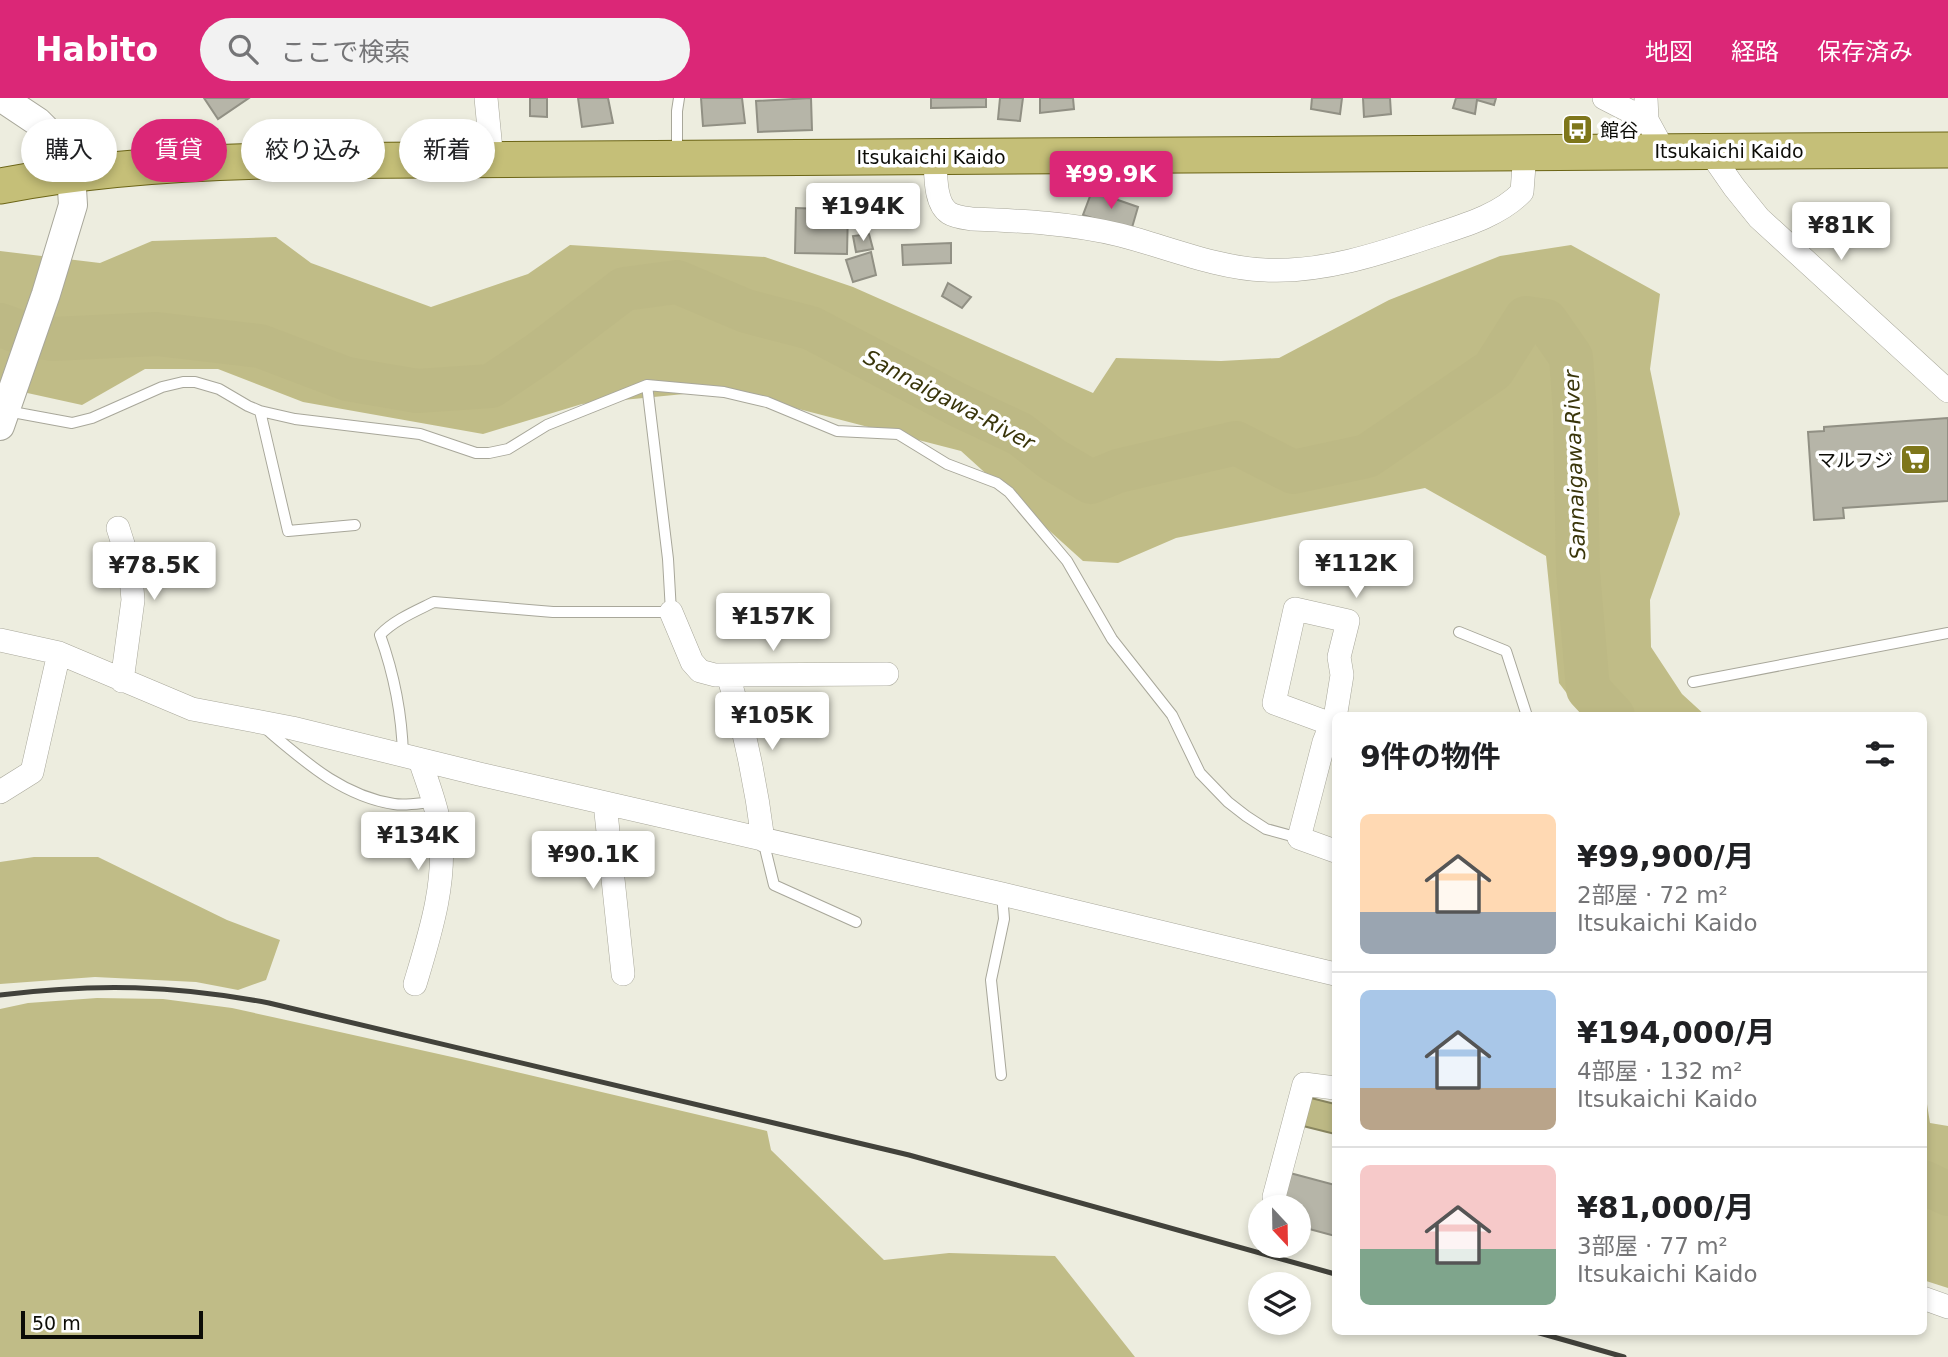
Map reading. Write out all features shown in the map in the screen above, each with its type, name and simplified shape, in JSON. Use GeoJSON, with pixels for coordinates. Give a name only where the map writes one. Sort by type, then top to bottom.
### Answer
{"type":"FeatureCollection","features":[{"type":"Feature","properties":{"kind":"main road","name":"Itsukaichi Kaido"},"geometry":{"type":"LineString","coordinates":[[495,160],[1948,150]]}},
{"type":"Feature","properties":{"kind":"main road","name":"Itsukaichi Kaido"},"geometry":{"type":"LineString","coordinates":[[117,170],[219,162],[399,161]]}},
{"type":"Feature","properties":{"kind":"main road","name":"Itsukaichi Kaido"},"geometry":{"type":"LineString","coordinates":[[0,186],[22,182]]}},
{"type":"Feature","properties":{"kind":"street"},"geometry":{"type":"LineString","coordinates":[[2,98],[32,119]]}},
{"type":"Feature","properties":{"kind":"street"},"geometry":{"type":"LineString","coordinates":[[486,98],[488,119]]}},
{"type":"Feature","properties":{"kind":"street"},"geometry":{"type":"LineString","coordinates":[[1604,98],[1647,109],[1664,151]]}},
{"type":"Feature","properties":{"kind":"street"},"geometry":{"type":"LineString","coordinates":[[1709,151],[1759,218],[1947,389]]}},
{"type":"Feature","properties":{"kind":"street"},"geometry":{"type":"LineString","coordinates":[[935,157],[941,200],[945,210],[955,216],[1078,226],[1237,267],[1264,270],[1314,268],[1376,254],[1457,228],[1500,209],[1522,192],[1525,152]]}},
{"type":"Feature","properties":{"kind":"street"},"geometry":{"type":"LineString","coordinates":[[6,410],[73,205],[72,182]]}},
{"type":"Feature","properties":{"kind":"street"},"geometry":{"type":"LineString","coordinates":[[118,528],[130,566],[133,600],[122,681]]}},
{"type":"Feature","properties":{"kind":"street"},"geometry":{"type":"LineString","coordinates":[[1332,850],[1299,838],[1324,742],[1332,724],[1274,702],[1295,609],[1348,621],[1339,657],[1342,675],[1336,712]]}},
{"type":"Feature","properties":{"kind":"street"},"geometry":{"type":"LineString","coordinates":[[671,612],[692,662],[700,671],[715,675],[887,674]]}},
{"type":"Feature","properties":{"kind":"street"},"geometry":{"type":"LineString","coordinates":[[0,640],[59,653],[191,709],[259,722],[1002,894],[1332,973]]}},
{"type":"Feature","properties":{"kind":"street"},"geometry":{"type":"LineString","coordinates":[[0,792],[32,772],[59,653]]}},
{"type":"Feature","properties":{"kind":"street"},"geometry":{"type":"LineString","coordinates":[[729,675],[756,782],[764,840]]}},
{"type":"Feature","properties":{"kind":"street"},"geometry":{"type":"LineString","coordinates":[[412,758],[432,802],[440,828],[440,887],[415,984]]}},
{"type":"Feature","properties":{"kind":"street"},"geometry":{"type":"LineString","coordinates":[[605,803],[623,974]]}},
{"type":"Feature","properties":{"kind":"street"},"geometry":{"type":"LineString","coordinates":[[1274,1195],[1304,1084],[1332,1088]]}},
{"type":"Feature","properties":{"kind":"street"},"geometry":{"type":"LineString","coordinates":[[1927,1299],[1948,1307]]}},
{"type":"Feature","properties":{"kind":"lane"},"geometry":{"type":"LineString","coordinates":[[677,158],[679,98]]}},
{"type":"Feature","properties":{"kind":"lane"},"geometry":{"type":"LineString","coordinates":[[6,410],[72,423],[92,418],[162,387],[183,382],[205,383],[260,411],[295,419],[420,434],[476,453],[489,453],[508,449],[547,425],[646,385],[724,392],[767,402],[837,431],[898,434],[947,464],[997,483],[1009,492],[1067,561],[1100,622],[1172,715],[1200,773],[1246,816],[1266,829],[1299,838]]}},
{"type":"Feature","properties":{"kind":"lane"},"geometry":{"type":"LineString","coordinates":[[412,758],[391,667],[380,635],[418,610],[435,602],[553,612],[671,612],[668,559],[646,385]]}},
{"type":"Feature","properties":{"kind":"lane"},"geometry":{"type":"LineString","coordinates":[[260,411],[288,531],[355,525]]}},
{"type":"Feature","properties":{"kind":"lane"},"geometry":{"type":"LineString","coordinates":[[1459,632],[1506,651],[1526,712]]}},
{"type":"Feature","properties":{"kind":"lane"},"geometry":{"type":"LineString","coordinates":[[1693,682],[1948,633]]}},
{"type":"Feature","properties":{"kind":"lane"},"geometry":{"type":"LineString","coordinates":[[259,722],[317,771],[353,792],[395,804],[432,802]]}},
{"type":"Feature","properties":{"kind":"lane"},"geometry":{"type":"LineString","coordinates":[[764,840],[774,884],[856,922]]}},
{"type":"Feature","properties":{"kind":"lane"},"geometry":{"type":"LineString","coordinates":[[1001,1075],[991,980],[1004,919],[1002,894]]}},
{"type":"Feature","properties":{"kind":"shaded area"},"geometry":{"type":"Polygon","coordinates":[[[276,237],[311,263],[431,307],[528,274],[570,245],[765,257],[853,287],[1093,393],[1116,358],[1221,361],[1279,358],[1389,300],[1500,256],[1571,245],[1660,294],[1650,369],[1680,514],[1650,600],[1651,647],[1682,694],[1702,712],[1581,712],[1559,683],[1546,556],[1425,488],[1176,538],[1118,563],[1083,561],[961,451],[725,390],[582,404],[483,434],[303,402],[218,369],[145,369],[82,405],[0,387],[0,251],[100,263],[152,241],[276,237]]]}},
{"type":"Feature","properties":{"kind":"shaded area"},"geometry":{"type":"Polygon","coordinates":[[[34,857],[98,857],[227,920],[280,940],[266,980],[238,990],[196,982],[95,977],[0,984],[0,862],[34,857]]]}},
{"type":"Feature","properties":{"kind":"shaded area"},"geometry":{"type":"Polygon","coordinates":[[[97,998],[163,999],[232,1008],[767,1131],[771,1150],[884,1260],[949,1253],[1055,1256],[1135,1357],[0,1357],[0,1009],[28,1003],[97,998]]]}},
{"type":"Feature","properties":{"kind":"shaded area"},"geometry":{"type":"Polygon","coordinates":[[[1311,1098],[1332,1103],[1332,1133],[1303,1126],[1311,1098]]]}},
{"type":"Feature","properties":{"kind":"shaded area"},"geometry":{"type":"Polygon","coordinates":[[[1927,1104],[1930,1123],[1948,1126],[1948,1288],[1927,1281],[1927,1104]]]}},
{"type":"Feature","properties":{"kind":"building"},"geometry":{"type":"Polygon","coordinates":[[[204,98],[249,98],[218,119],[204,98]]]}},
{"type":"Feature","properties":{"kind":"building"},"geometry":{"type":"Polygon","coordinates":[[[530,98],[547,98],[547,117],[530,116],[530,98]]]}},
{"type":"Feature","properties":{"kind":"building"},"geometry":{"type":"Polygon","coordinates":[[[578,98],[608,98],[613,123],[582,127],[578,98]]]}},
{"type":"Feature","properties":{"kind":"building"},"geometry":{"type":"Polygon","coordinates":[[[701,98],[742,98],[745,123],[703,126],[701,98]]]}},
{"type":"Feature","properties":{"kind":"building"},"geometry":{"type":"Polygon","coordinates":[[[811,98],[812,130],[758,132],[756,101],[811,98]]]}},
{"type":"Feature","properties":{"kind":"building"},"geometry":{"type":"Polygon","coordinates":[[[931,98],[986,98],[986,107],[931,108],[931,98]]]}},
{"type":"Feature","properties":{"kind":"building"},"geometry":{"type":"Polygon","coordinates":[[[1000,98],[1023,98],[1020,121],[998,119],[1000,98]]]}},
{"type":"Feature","properties":{"kind":"building"},"geometry":{"type":"Polygon","coordinates":[[[1040,98],[1073,98],[1074,109],[1040,113],[1040,98]]]}},
{"type":"Feature","properties":{"kind":"building"},"geometry":{"type":"Polygon","coordinates":[[[1312,98],[1342,98],[1340,114],[1311,109],[1312,98]]]}},
{"type":"Feature","properties":{"kind":"building"},"geometry":{"type":"Polygon","coordinates":[[[1363,98],[1390,98],[1391,114],[1364,117],[1363,98]]]}},
{"type":"Feature","properties":{"kind":"building"},"geometry":{"type":"Polygon","coordinates":[[[1456,98],[1496,98],[1494,105],[1477,100],[1475,114],[1453,108],[1456,98]]]}},
{"type":"Feature","properties":{"kind":"building"},"geometry":{"type":"Polygon","coordinates":[[[1092,191],[1138,207],[1131,231],[1083,215],[1092,191]]]}},
{"type":"Feature","properties":{"kind":"building"},"geometry":{"type":"Polygon","coordinates":[[[796,208],[848,210],[847,254],[795,253],[796,208]]]}},
{"type":"Feature","properties":{"kind":"building"},"geometry":{"type":"Polygon","coordinates":[[[869,234],[873,249],[856,252],[853,236],[869,234]]]}},
{"type":"Feature","properties":{"kind":"building"},"geometry":{"type":"Polygon","coordinates":[[[951,243],[951,263],[903,265],[902,245],[951,243]]]}},
{"type":"Feature","properties":{"kind":"building"},"geometry":{"type":"Polygon","coordinates":[[[871,252],[876,275],[853,282],[846,260],[871,252]]]}},
{"type":"Feature","properties":{"kind":"building"},"geometry":{"type":"Polygon","coordinates":[[[948,283],[971,297],[962,308],[942,296],[948,283]]]}},
{"type":"Feature","properties":{"kind":"building"},"geometry":{"type":"Polygon","coordinates":[[[1948,418],[1948,501],[1843,508],[1844,518],[1814,520],[1808,432],[1824,431],[1824,427],[1948,418]]]}},
{"type":"Feature","properties":{"kind":"building"},"geometry":{"type":"Polygon","coordinates":[[[1290,1173],[1332,1184],[1332,1235],[1311,1230],[1311,1195],[1284,1195],[1290,1173]]]}},
{"type":"Feature","properties":{"kind":"waterway","name":"Sannaigawa-River"},"geometry":{"type":"LineString","coordinates":[[0,325],[28,335],[53,339],[157,334],[260,346],[347,379],[417,391],[491,386],[540,353],[624,289],[677,282],[746,311],[811,328],[958,405],[1020,434],[1052,459],[1091,482],[1118,471],[1236,443],[1293,472],[1367,456],[1493,370],[1526,318],[1546,321],[1571,357],[1575,413],[1578,572],[1588,689],[1609,712]]}},
{"type":"Feature","properties":{"kind":"waterway","name":"Sannaigawa-River"},"geometry":{"type":"LineString","coordinates":[[1927,1184],[1948,1194]]}},
{"type":"Feature","properties":{"kind":"railway"},"geometry":{"type":"LineString","coordinates":[[0,995],[70,989],[135,988],[201,992],[269,1003],[909,1155],[1332,1273]]}},
{"type":"Feature","properties":{"kind":"railway"},"geometry":{"type":"LineString","coordinates":[[1547,1335],[1624,1357]]}},
{"type":"Feature","properties":{"kind":"place","name":"館谷"},"geometry":{"type":"Point","coordinates":[1577,130]}},
{"type":"Feature","properties":{"kind":"place","name":"マルフジ"},"geometry":{"type":"Point","coordinates":[1916,460]}}]}
